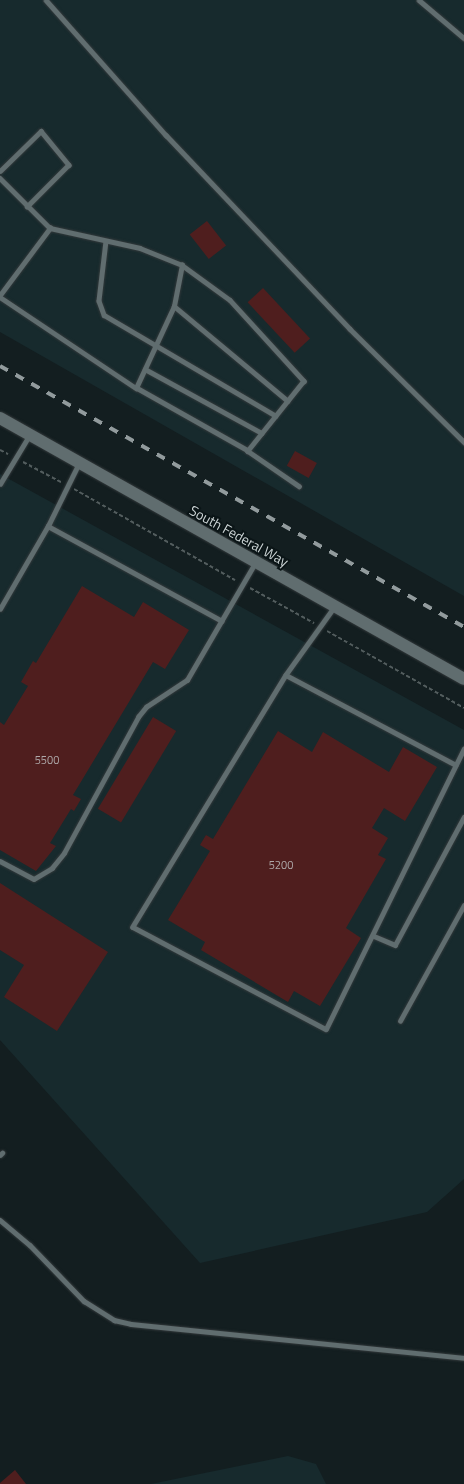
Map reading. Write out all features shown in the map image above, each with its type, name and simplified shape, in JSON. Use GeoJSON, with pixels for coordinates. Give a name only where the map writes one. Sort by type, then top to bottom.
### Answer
{"type":"FeatureCollection","features":[{"type":"Feature","properties":{"kind":"main road","name":"South Federal Way"},"geometry":{"type":"LineString","coordinates":[[0,418],[464,679]]}},
{"type":"Feature","properties":{"kind":"lane"},"geometry":{"type":"LineString","coordinates":[[46,0],[166,136],[350,329],[464,442]]}},
{"type":"Feature","properties":{"kind":"lane"},"geometry":{"type":"LineString","coordinates":[[419,0],[464,38]]}},
{"type":"Feature","properties":{"kind":"lane"},"geometry":{"type":"LineString","coordinates":[[0,171],[41,131],[69,165],[28,207]]}},
{"type":"Feature","properties":{"kind":"lane"},"geometry":{"type":"LineString","coordinates":[[0,178],[50,228],[140,248],[182,265],[230,300],[304,381],[248,451]]}},
{"type":"Feature","properties":{"kind":"lane"},"geometry":{"type":"LineString","coordinates":[[50,228],[0,296],[136,388],[248,451],[299,486]]}},
{"type":"Feature","properties":{"kind":"lane"},"geometry":{"type":"LineString","coordinates":[[106,241],[99,301],[104,315],[276,416]]}},
{"type":"Feature","properties":{"kind":"lane"},"geometry":{"type":"LineString","coordinates":[[136,388],[174,306],[182,265]]}},
{"type":"Feature","properties":{"kind":"lane"},"geometry":{"type":"LineString","coordinates":[[174,306],[288,401]]}},
{"type":"Feature","properties":{"kind":"lane"},"geometry":{"type":"LineString","coordinates":[[145,369],[262,433]]}},
{"type":"Feature","properties":{"kind":"lane"},"geometry":{"type":"LineString","coordinates":[[0,484],[30,435]]}},
{"type":"Feature","properties":{"kind":"lane"},"geometry":{"type":"LineString","coordinates":[[0,609],[48,526],[80,463]]}},
{"type":"Feature","properties":{"kind":"lane"},"geometry":{"type":"LineString","coordinates":[[48,526],[222,621]]}},
{"type":"Feature","properties":{"kind":"lane"},"geometry":{"type":"LineString","coordinates":[[0,861],[34,879],[52,868],[64,853],[138,717],[146,707],[187,680],[256,562]]}},
{"type":"Feature","properties":{"kind":"lane"},"geometry":{"type":"LineString","coordinates":[[335,607],[322,628],[286,674],[133,928],[326,1029],[374,936],[463,751]]}},
{"type":"Feature","properties":{"kind":"lane"},"geometry":{"type":"LineString","coordinates":[[286,674],[456,765]]}},
{"type":"Feature","properties":{"kind":"lane"},"geometry":{"type":"LineString","coordinates":[[374,936],[395,945],[464,817]]}},
{"type":"Feature","properties":{"kind":"lane"},"geometry":{"type":"LineString","coordinates":[[400,1021],[464,905]]}},
{"type":"Feature","properties":{"kind":"lane"},"geometry":{"type":"LineString","coordinates":[[0,1220],[30,1245],[84,1301],[114,1320],[131,1324],[464,1358]]}},
{"type":"Feature","properties":{"kind":"path"},"geometry":{"type":"LineString","coordinates":[[0,450],[68,486],[464,708]]}},
{"type":"Feature","properties":{"kind":"shaded area"},"geometry":{"type":"Polygon","coordinates":[[[0,0],[464,0],[464,596],[0,332],[0,0]]]}},
{"type":"Feature","properties":{"kind":"shaded area"},"geometry":{"type":"Polygon","coordinates":[[[0,474],[464,730],[464,1179],[427,1212],[200,1263],[0,1040],[0,474]]]}},
{"type":"Feature","properties":{"kind":"shaded area"},"geometry":{"type":"Polygon","coordinates":[[[288,1456],[316,1464],[326,1484],[151,1484],[288,1456]]]}},
{"type":"Feature","properties":{"kind":"building"},"geometry":{"type":"Polygon","coordinates":[[[207,221],[226,245],[209,259],[190,235],[207,221]]]}},
{"type":"Feature","properties":{"kind":"building"},"geometry":{"type":"Polygon","coordinates":[[[263,288],[310,338],[295,353],[248,302],[263,288]]]}},
{"type":"Feature","properties":{"kind":"building"},"geometry":{"type":"Polygon","coordinates":[[[295,451],[317,463],[309,478],[287,466],[295,451]]]}},
{"type":"Feature","properties":{"kind":"building"},"geometry":{"type":"Polygon","coordinates":[[[82,586],[134,617],[143,602],[189,630],[165,669],[153,662],[73,795],[81,799],[74,811],[71,809],[50,843],[56,846],[36,871],[0,850],[0,722],[4,725],[28,686],[21,682],[33,661],[36,663],[82,586]]]}},
{"type":"Feature","properties":{"kind":"building"},"geometry":{"type":"Polygon","coordinates":[[[153,717],[176,731],[121,823],[98,809],[153,717]]]}},
{"type":"Feature","properties":{"kind":"building"},"geometry":{"type":"Polygon","coordinates":[[[278,731],[312,752],[323,732],[389,772],[403,747],[437,767],[405,821],[384,808],[372,828],[388,838],[378,855],[386,859],[346,928],[361,938],[320,1006],[294,991],[288,1002],[201,950],[205,942],[168,920],[210,851],[200,845],[206,835],[213,839],[278,731]]]}},
{"type":"Feature","properties":{"kind":"building"},"geometry":{"type":"Polygon","coordinates":[[[0,883],[108,952],[57,1031],[4,997],[24,965],[0,950],[0,883]]]}},
{"type":"Feature","properties":{"kind":"building"},"geometry":{"type":"Polygon","coordinates":[[[15,1470],[26,1484],[0,1484],[0,1483],[15,1470]]]}},
{"type":"Feature","properties":{"kind":"railway"},"geometry":{"type":"LineString","coordinates":[[0,366],[464,627]]}}]}
